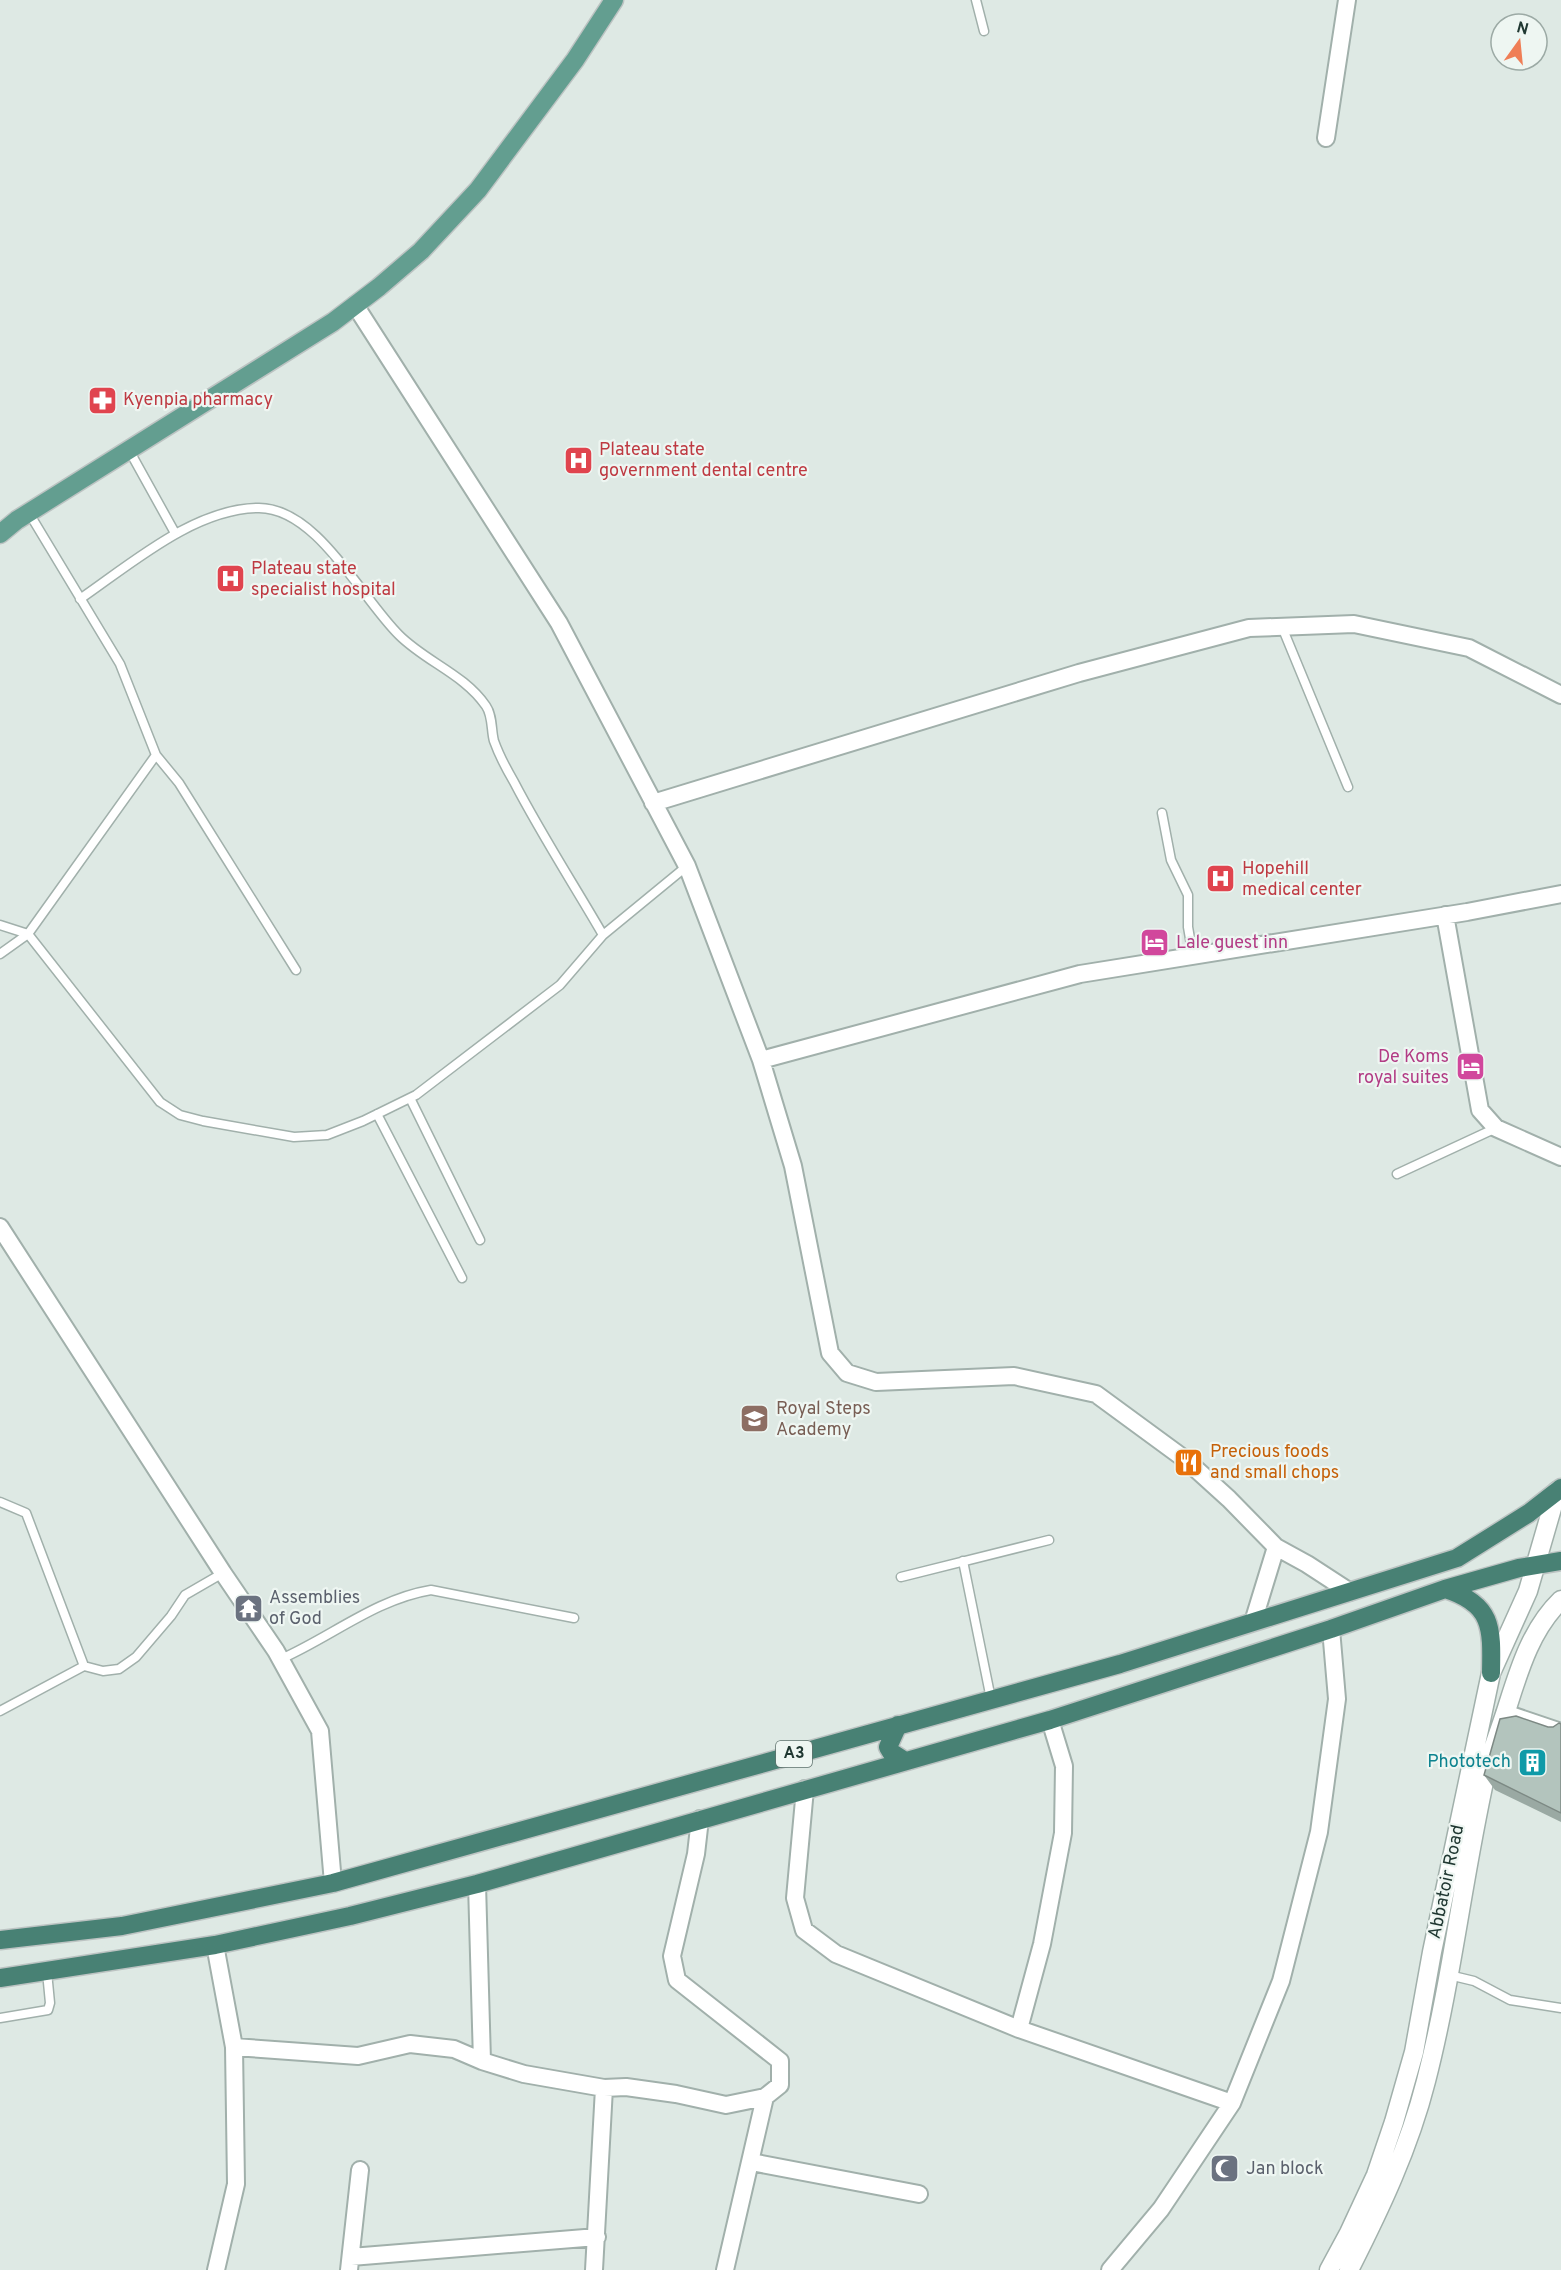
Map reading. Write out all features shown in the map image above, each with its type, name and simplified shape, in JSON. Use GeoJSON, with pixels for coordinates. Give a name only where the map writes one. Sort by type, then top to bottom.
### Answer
{"type":"FeatureCollection","features":[{"type":"Feature","properties":{"kind":"highway","name":"A3"},"geometry":{"type":"LineString","coordinates":[[0,1940],[122,1926],[333,1883],[1120,1664],[1457,1558],[1529,1513],[1559,1490]]}},
{"type":"Feature","properties":{"kind":"highway","name":"A3"},"geometry":{"type":"LineString","coordinates":[[0,1978],[215,1945],[350,1916],[477,1884],[1050,1720],[1331,1629],[1445,1589],[1519,1568],[1561,1561]]}},
{"type":"Feature","properties":{"kind":"highway"},"geometry":{"type":"LineString","coordinates":[[1445,1589],[1465,1595],[1481,1611],[1491,1637],[1491,1672]]}},
{"type":"Feature","properties":{"kind":"highway"},"geometry":{"type":"LineString","coordinates":[[898,1725],[888,1747],[891,1752],[905,1761]]}},
{"type":"Feature","properties":{"kind":"main road"},"geometry":{"type":"LineString","coordinates":[[0,534],[15,519],[333,322],[421,251],[478,190],[575,60],[614,0]]}},
{"type":"Feature","properties":{"kind":"street"},"geometry":{"type":"LineString","coordinates":[[1326,138],[1347,0]]}},
{"type":"Feature","properties":{"kind":"street"},"geometry":{"type":"LineString","coordinates":[[355,305],[559,623],[687,866],[760,1060],[793,1166],[830,1353],[847,1373],[876,1382],[1014,1376],[1096,1394],[1186,1460],[1229,1498],[1276,1547],[1350,1592]]}},
{"type":"Feature","properties":{"kind":"street"},"geometry":{"type":"LineString","coordinates":[[653,802],[1079,673],[1249,628],[1354,624],[1468,648],[1561,695]]}},
{"type":"Feature","properties":{"kind":"street"},"geometry":{"type":"LineString","coordinates":[[760,1060],[1080,974],[1561,894]]}},
{"type":"Feature","properties":{"kind":"street"},"geometry":{"type":"LineString","coordinates":[[1445,915],[1480,1110],[1496,1128],[1561,1157]]}},
{"type":"Feature","properties":{"kind":"street"},"geometry":{"type":"LineString","coordinates":[[0,1227],[281,1659],[320,1731],[333,1883]]}},
{"type":"Feature","properties":{"kind":"street","name":"Abbatoir Road"},"geometry":{"type":"LineString","coordinates":[[1329,2270],[1376,2175],[1394,2122],[1414,2052],[1432,1952],[1491,1672],[1528,1591],[1559,1490]]}},
{"type":"Feature","properties":{"kind":"street"},"geometry":{"type":"LineString","coordinates":[[1253,1622],[1276,1547]]}},
{"type":"Feature","properties":{"kind":"street","name":"Abbatoir Road"},"geometry":{"type":"LineString","coordinates":[[1349,2270],[1384,2201],[1412,2130],[1426,2080],[1449,1975],[1486,1772],[1528,1649],[1538,1628],[1561,1600]]}},
{"type":"Feature","properties":{"kind":"street"},"geometry":{"type":"LineString","coordinates":[[1110,2270],[1161,2209],[1232,2103],[1281,1981],[1319,1832],[1337,1699],[1331,1629]]}},
{"type":"Feature","properties":{"kind":"street"},"geometry":{"type":"LineString","coordinates":[[1505,1713],[1561,1732]]}},
{"type":"Feature","properties":{"kind":"street"},"geometry":{"type":"LineString","coordinates":[[1019,2029],[1042,1944],[1063,1833],[1064,1766],[1050,1720]]}},
{"type":"Feature","properties":{"kind":"street"},"geometry":{"type":"LineString","coordinates":[[805,1789],[795,1898],[804,1930],[836,1954],[1019,2029],[1232,2103]]}},
{"type":"Feature","properties":{"kind":"street"},"geometry":{"type":"LineString","coordinates":[[234,2047],[358,2056],[410,2044],[454,2049],[482,2061],[524,2074],[603,2088],[626,2087],[676,2094],[726,2105],[765,2097],[780,2085],[780,2061],[677,1980],[672,1956],[696,1854],[699,1820]]}},
{"type":"Feature","properties":{"kind":"street"},"geometry":{"type":"LineString","coordinates":[[477,1884],[482,2061]]}},
{"type":"Feature","properties":{"kind":"street"},"geometry":{"type":"LineString","coordinates":[[215,1945],[234,2047],[236,2184],[216,2270]]}},
{"type":"Feature","properties":{"kind":"street"},"geometry":{"type":"LineString","coordinates":[[594,2270],[603,2088]]}},
{"type":"Feature","properties":{"kind":"street"},"geometry":{"type":"LineString","coordinates":[[725,2270],[752,2162],[765,2097]]}},
{"type":"Feature","properties":{"kind":"street"},"geometry":{"type":"LineString","coordinates":[[752,2162],[919,2194]]}},
{"type":"Feature","properties":{"kind":"street"},"geometry":{"type":"LineString","coordinates":[[360,2170],[350,2264],[597,2237]]}},
{"type":"Feature","properties":{"kind":"lane"},"geometry":{"type":"LineString","coordinates":[[976,0],[984,31]]}},
{"type":"Feature","properties":{"kind":"lane"},"geometry":{"type":"LineString","coordinates":[[129,450],[175,533]]}},
{"type":"Feature","properties":{"kind":"lane"},"geometry":{"type":"LineString","coordinates":[[80,599],[175,533],[230,510],[261,507],[290,516],[318,536],[398,634],[421,655],[450,672],[472,689],[489,709],[495,742],[514,783],[603,935]]}},
{"type":"Feature","properties":{"kind":"lane"},"geometry":{"type":"LineString","coordinates":[[15,519],[80,599],[120,663],[156,755],[179,783],[296,970]]}},
{"type":"Feature","properties":{"kind":"lane"},"geometry":{"type":"LineString","coordinates":[[1282,627],[1348,787]]}},
{"type":"Feature","properties":{"kind":"lane"},"geometry":{"type":"LineString","coordinates":[[0,954],[28,934],[156,755]]}},
{"type":"Feature","properties":{"kind":"lane"},"geometry":{"type":"LineString","coordinates":[[1162,813],[1171,860],[1188,895],[1188,927],[1193,956]]}},
{"type":"Feature","properties":{"kind":"lane"},"geometry":{"type":"LineString","coordinates":[[0,925],[28,934],[160,1102],[180,1115],[294,1137],[327,1135],[410,1098],[560,985],[603,935],[687,866]]}},
{"type":"Feature","properties":{"kind":"lane"},"geometry":{"type":"LineString","coordinates":[[410,1098],[480,1240]]}},
{"type":"Feature","properties":{"kind":"lane"},"geometry":{"type":"LineString","coordinates":[[377,1114],[462,1278]]}},
{"type":"Feature","properties":{"kind":"lane"},"geometry":{"type":"LineString","coordinates":[[1397,1174],[1496,1128]]}},
{"type":"Feature","properties":{"kind":"lane"},"geometry":{"type":"LineString","coordinates":[[0,1502],[26,1514],[84,1666]]}},
{"type":"Feature","properties":{"kind":"lane"},"geometry":{"type":"LineString","coordinates":[[901,1577],[1049,1540]]}},
{"type":"Feature","properties":{"kind":"lane"},"geometry":{"type":"LineString","coordinates":[[963,1561],[991,1699]]}},
{"type":"Feature","properties":{"kind":"lane"},"geometry":{"type":"LineString","coordinates":[[0,1711],[84,1666],[102,1671],[119,1669],[136,1657],[171,1616],[185,1595],[223,1573]]}},
{"type":"Feature","properties":{"kind":"lane"},"geometry":{"type":"LineString","coordinates":[[281,1659],[308,1647],[390,1601],[409,1594],[431,1590],[574,1618]]}},
{"type":"Feature","properties":{"kind":"lane"},"geometry":{"type":"LineString","coordinates":[[0,2018],[48,2010],[50,2003],[46,1972]]}},
{"type":"Feature","properties":{"kind":"lane"},"geometry":{"type":"LineString","coordinates":[[1449,1975],[1474,1981],[1510,2000],[1561,2008]]}},
{"type":"Feature","properties":{"kind":"building","name":"Phototech"},"geometry":{"type":"Polygon","coordinates":[[[1516,1716],[1548,1727],[1561,1724],[1561,1813],[1484,1775],[1500,1719],[1516,1716]]]}},
{"type":"Feature","properties":{"kind":"place","name":"Kyenpia pharmacy"},"geometry":{"type":"Point","coordinates":[102,400]}},
{"type":"Feature","properties":{"kind":"place","name":"Plateau state government dental centre"},"geometry":{"type":"Point","coordinates":[578,460]}},
{"type":"Feature","properties":{"kind":"place","name":"Plateau state specialist hospital"},"geometry":{"type":"Point","coordinates":[230,579]}},
{"type":"Feature","properties":{"kind":"place","name":"Hopehill medical center"},"geometry":{"type":"Point","coordinates":[1221,879]}},
{"type":"Feature","properties":{"kind":"place","name":"Lale guest inn"},"geometry":{"type":"Point","coordinates":[1155,943]}},
{"type":"Feature","properties":{"kind":"place","name":"De Koms royal suites"},"geometry":{"type":"Point","coordinates":[1470,1067]}},
{"type":"Feature","properties":{"kind":"place","name":"Royal Steps Academy"},"geometry":{"type":"Point","coordinates":[755,1419]}},
{"type":"Feature","properties":{"kind":"place","name":"Precious foods and small chops"},"geometry":{"type":"Point","coordinates":[1189,1462]}},
{"type":"Feature","properties":{"kind":"place","name":"Assemblies of God"},"geometry":{"type":"Point","coordinates":[248,1608]}},
{"type":"Feature","properties":{"kind":"place","name":"Phototech"},"geometry":{"type":"Point","coordinates":[1532,1762]}},
{"type":"Feature","properties":{"kind":"place","name":"Jan block"},"geometry":{"type":"Point","coordinates":[1225,2169]}}]}
